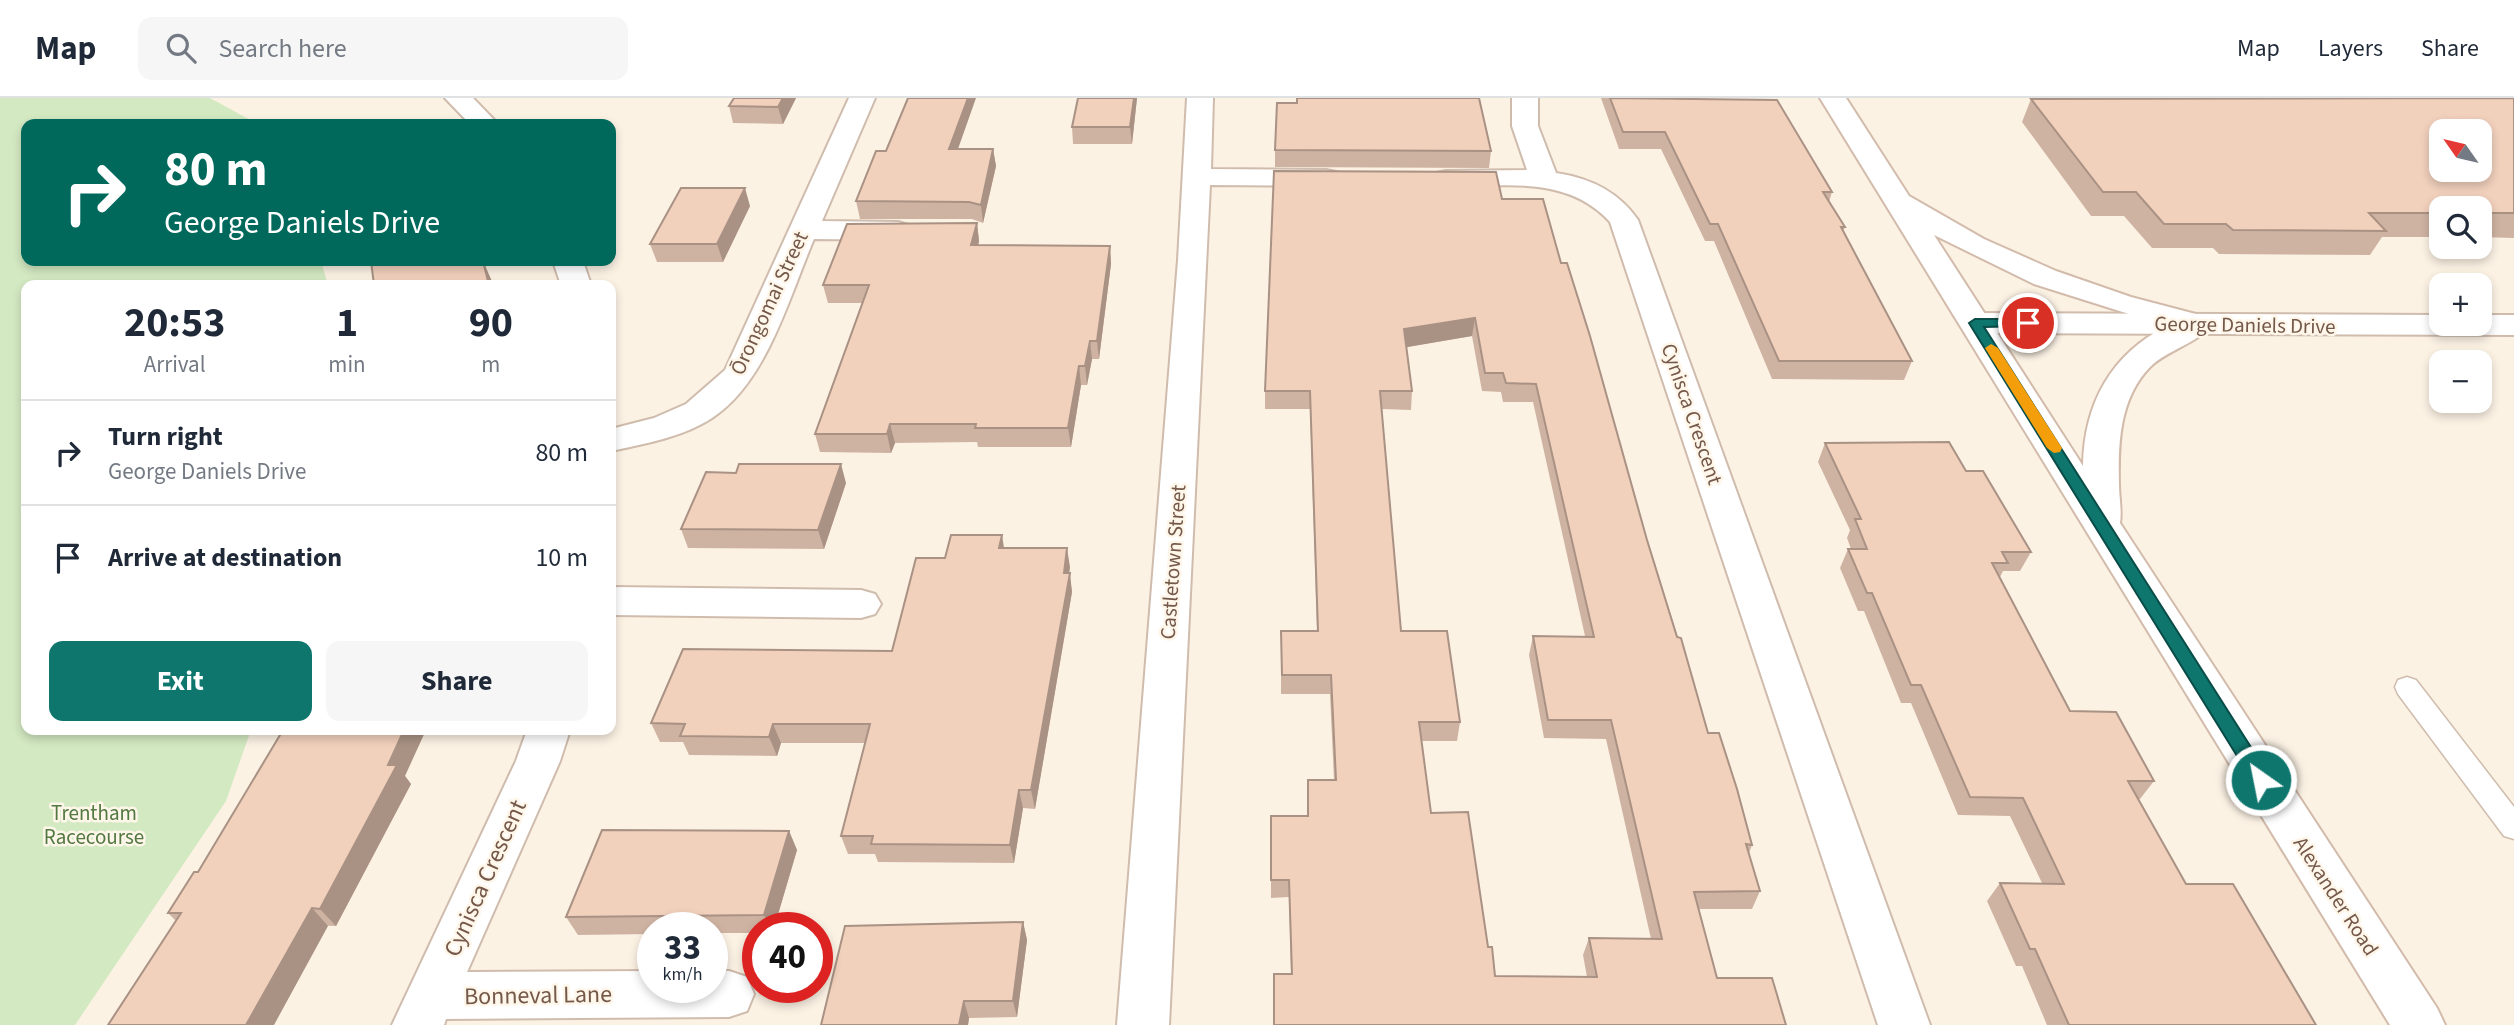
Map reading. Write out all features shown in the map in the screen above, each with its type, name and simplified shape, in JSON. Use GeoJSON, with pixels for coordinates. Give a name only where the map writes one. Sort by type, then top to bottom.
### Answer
{"type":"FeatureCollection","features":[{"type":"Feature","properties":{"kind":"street"},"geometry":{"type":"LineString","coordinates":[[458,98],[480,119]]}},
{"type":"Feature","properties":{"kind":"street","name":"Ōrongomai Street"},"geometry":{"type":"LineString","coordinates":[[616,439],[683,421],[706,409],[725,393],[740,373],[862,98]]}},
{"type":"Feature","properties":{"kind":"street","name":"Castletown Street"},"geometry":{"type":"LineString","coordinates":[[1143,1025],[1200,98]]}},
{"type":"Feature","properties":{"kind":"street"},"geometry":{"type":"LineString","coordinates":[[1525,98],[1522,103],[1524,116],[1535,159],[1545,179]]}},
{"type":"Feature","properties":{"kind":"street","name":"Alexander Road"},"geometry":{"type":"LineString","coordinates":[[1817,98],[1896,197]]}},
{"type":"Feature","properties":{"kind":"street","name":"Alexander Road"},"geometry":{"type":"LineString","coordinates":[[1833,98],[2419,1025]]}},
{"type":"Feature","properties":{"kind":"street"},"geometry":{"type":"LineString","coordinates":[[1197,177],[1353,178]]}},
{"type":"Feature","properties":{"kind":"street","name":"Cynisca Crescent"},"geometry":{"type":"LineString","coordinates":[[1408,178],[1545,179],[1572,183],[1613,204],[1624,220],[1904,1025]]}},
{"type":"Feature","properties":{"kind":"street"},"geometry":{"type":"LineString","coordinates":[[1896,197],[1926,218],[2011,264],[2109,301],[2196,324]]}},
{"type":"Feature","properties":{"kind":"street"},"geometry":{"type":"LineString","coordinates":[[802,230],[919,231]]}},
{"type":"Feature","properties":{"kind":"street","name":"George Daniels Drive"},"geometry":{"type":"LineString","coordinates":[[1975,323],[2514,325]]}},
{"type":"Feature","properties":{"kind":"street"},"geometry":{"type":"LineString","coordinates":[[2102,525],[2099,449],[2104,416],[2118,387],[2140,359],[2167,337],[2196,324]]}},
{"type":"Feature","properties":{"kind":"street"},"geometry":{"type":"LineString","coordinates":[[616,601],[861,604]]}},
{"type":"Feature","properties":{"kind":"street","name":"Cynisca Crescent"},"geometry":{"type":"LineString","coordinates":[[425,1011],[538,761],[546,735]]}},
{"type":"Feature","properties":{"kind":"street","name":"Bonneval Lane"},"geometry":{"type":"LineString","coordinates":[[425,1011],[729,994]]}},
{"type":"Feature","properties":{"kind":"lane"},"geometry":{"type":"LineString","coordinates":[[2407,687],[2514,828]]}},
{"type":"Feature","properties":{"kind":"green space","name":"Trentham Racecourse"},"geometry":{"type":"Polygon","coordinates":[[[0,98],[210,98],[249,119],[21,119],[21,266],[322,266],[327,280],[21,280],[21,735],[249,735],[226,801],[75,1025],[0,1025],[0,98]]]}},
{"type":"Feature","properties":{"kind":"building"},"geometry":{"type":"Polygon","coordinates":[[[734,98],[783,98],[778,107],[729,106],[734,98]]]}},
{"type":"Feature","properties":{"kind":"building"},"geometry":{"type":"Polygon","coordinates":[[[908,98],[968,98],[949,149],[993,149],[981,205],[969,202],[856,201],[876,151],[886,151],[908,98]]]}},
{"type":"Feature","properties":{"kind":"building"},"geometry":{"type":"Polygon","coordinates":[[[1078,98],[1134,98],[1130,127],[1072,127],[1078,98]]]}},
{"type":"Feature","properties":{"kind":"building"},"geometry":{"type":"Polygon","coordinates":[[[1297,98],[1479,98],[1491,151],[1275,150],[1277,103],[1297,103],[1297,98]]]}},
{"type":"Feature","properties":{"kind":"building"},"geometry":{"type":"Polygon","coordinates":[[[1610,98],[1777,100],[1832,192],[1823,192],[1845,227],[1841,227],[1912,361],[1779,361],[1718,224],[1710,224],[1665,132],[1623,132],[1610,98]]]}},
{"type":"Feature","properties":{"kind":"building"},"geometry":{"type":"Polygon","coordinates":[[[2514,98],[2514,213],[2492,213],[2492,196],[2429,196],[2429,213],[2369,213],[2386,231],[2233,230],[2226,224],[2164,224],[2136,192],[2103,192],[2031,99],[2514,98]]]}},
{"type":"Feature","properties":{"kind":"building"},"geometry":{"type":"Polygon","coordinates":[[[1274,171],[1496,172],[1502,199],[1543,199],[1561,263],[1567,263],[1590,336],[1647,540],[1677,637],[1681,638],[1708,733],[1719,733],[1752,845],[1746,844],[1760,891],[1694,892],[1717,978],[1772,978],[1786,1025],[1274,1025],[1274,974],[1292,974],[1289,880],[1271,880],[1271,816],[1308,816],[1308,780],[1336,780],[1331,675],[1282,675],[1281,631],[1318,631],[1310,391],[1265,391],[1274,171]],[[1475,318],[1404,329],[1412,391],[1380,391],[1401,631],[1447,631],[1460,722],[1419,722],[1431,813],[1468,812],[1488,947],[1492,947],[1495,976],[1597,977],[1589,938],[1662,939],[1611,720],[1548,720],[1533,636],[1594,637],[1536,384],[1506,383],[1503,373],[1485,373],[1475,318]]]}},
{"type":"Feature","properties":{"kind":"building"},"geometry":{"type":"Polygon","coordinates":[[[681,188],[745,188],[717,244],[650,244],[681,188]]]}},
{"type":"Feature","properties":{"kind":"building"},"geometry":{"type":"Polygon","coordinates":[[[977,223],[971,245],[1110,246],[1097,341],[1090,341],[1085,366],[1079,366],[1068,428],[890,424],[887,434],[815,434],[869,285],[823,285],[847,224],[977,223]]]}},
{"type":"Feature","properties":{"kind":"building"},"geometry":{"type":"Polygon","coordinates":[[[372,266],[484,266],[488,280],[373,280],[372,266]]]}},
{"type":"Feature","properties":{"kind":"building"},"geometry":{"type":"Polygon","coordinates":[[[1949,442],[1966,471],[1983,471],[2031,552],[2002,552],[2008,563],[1992,563],[2070,711],[2116,712],[2154,781],[2128,781],[2186,884],[2233,884],[2316,1025],[2069,1025],[2035,949],[2030,949],[2000,883],[2064,884],[2023,798],[1970,797],[1921,685],[1911,685],[1872,593],[1867,593],[1848,549],[1867,549],[1855,519],[1861,519],[1825,443],[1949,442]]]}},
{"type":"Feature","properties":{"kind":"building"},"geometry":{"type":"Polygon","coordinates":[[[739,464],[841,464],[818,530],[681,529],[706,472],[736,473],[739,464]]]}},
{"type":"Feature","properties":{"kind":"building"},"geometry":{"type":"Polygon","coordinates":[[[951,535],[1002,535],[999,548],[1067,548],[1064,573],[1070,573],[1031,790],[1019,790],[1010,845],[871,844],[873,836],[841,836],[870,724],[773,724],[769,737],[680,736],[685,724],[651,723],[683,649],[892,651],[916,558],[945,558],[951,535]]]}},
{"type":"Feature","properties":{"kind":"building"},"geometry":{"type":"Polygon","coordinates":[[[280,735],[402,735],[388,765],[397,765],[320,909],[312,908],[246,1025],[108,1025],[181,913],[168,913],[194,872],[198,872],[280,735]]]}},
{"type":"Feature","properties":{"kind":"building"},"geometry":{"type":"Polygon","coordinates":[[[602,830],[789,831],[765,912],[728,915],[728,912],[637,912],[637,916],[566,917],[602,830]]]}},
{"type":"Feature","properties":{"kind":"building"},"geometry":{"type":"Polygon","coordinates":[[[1023,922],[1013,1001],[964,1001],[959,1025],[821,1025],[826,1003],[833,1003],[833,976],[845,926],[1023,922]]]}},
{"type":"Feature","properties":{"kind":"slow traffic"},"geometry":{"type":"LineString","coordinates":[[1991,348],[2054,448]]}},
{"type":"Feature","properties":{"kind":"route"},"geometry":{"type":"LineString","coordinates":[[2028,323],[1975,323],[2261,780]]}}]}
